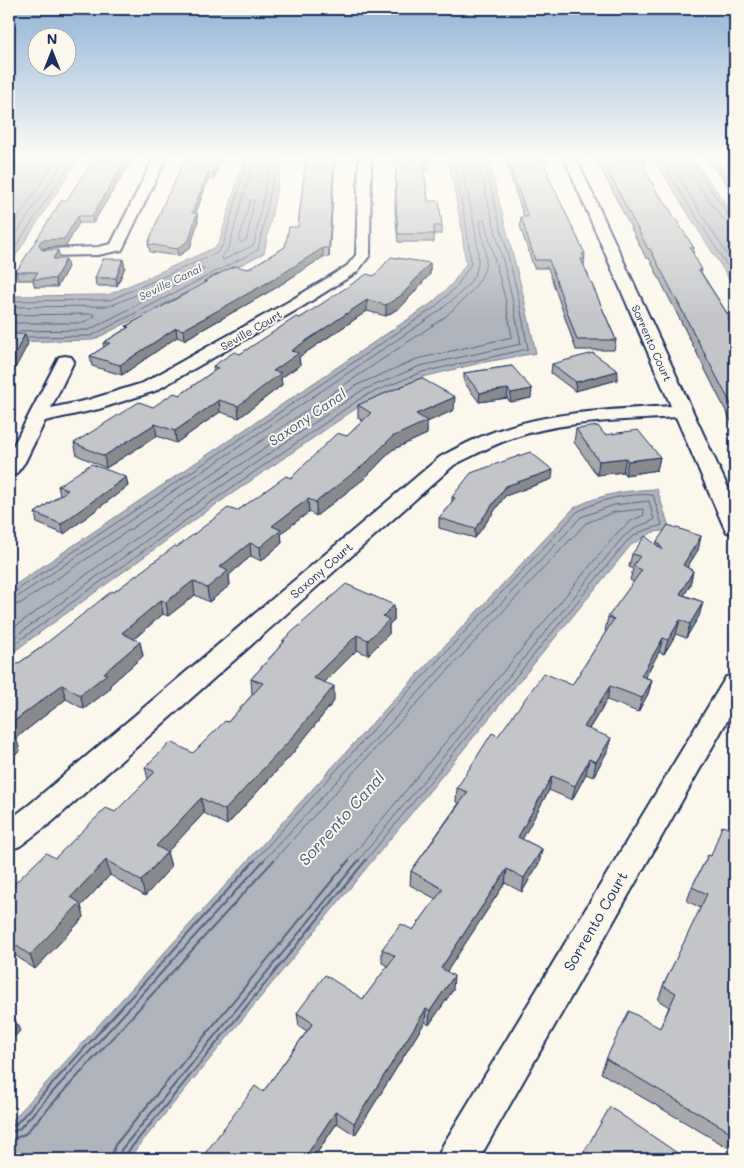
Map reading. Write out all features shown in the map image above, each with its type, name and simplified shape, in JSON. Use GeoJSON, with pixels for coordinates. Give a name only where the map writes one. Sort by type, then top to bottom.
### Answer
{"type":"FeatureCollection","features":[{"type":"Feature","properties":{"kind":"street"},"geometry":{"type":"LineString","coordinates":[[49,254],[92,252],[117,247],[134,213]]}},
{"type":"Feature","properties":{"kind":"street","name":"Seville Court"},"geometry":{"type":"LineString","coordinates":[[36,417],[92,406],[149,387],[294,305],[352,269],[360,262],[363,255],[364,213]]}},
{"type":"Feature","properties":{"kind":"street","name":"Sorrento Court"},"geometry":{"type":"LineString","coordinates":[[594,213],[735,527]]}},
{"type":"Feature","properties":{"kind":"street"},"geometry":{"type":"LineString","coordinates":[[9,470],[65,361]]}},
{"type":"Feature","properties":{"kind":"street","name":"Saxony Court"},"geometry":{"type":"LineString","coordinates":[[9,837],[41,813],[447,461],[491,438],[543,423],[564,419],[682,411]]}},
{"type":"Feature","properties":{"kind":"street","name":"Sorrento Court"},"geometry":{"type":"LineString","coordinates":[[457,1159],[735,684]]}},
{"type":"Feature","properties":{"kind":"water"},"geometry":{"type":"Polygon","coordinates":[[[9,213],[44,213],[9,266],[9,213]]]}},
{"type":"Feature","properties":{"kind":"water","name":"Seville Canal"},"geometry":{"type":"Polygon","coordinates":[[[228,213],[272,213],[264,253],[93,340],[9,342],[9,296],[108,295],[214,248],[219,243],[228,213]]]}},
{"type":"Feature","properties":{"kind":"water","name":"Saxony Canal"},"geometry":{"type":"Polygon","coordinates":[[[459,213],[502,213],[536,353],[480,363],[423,377],[367,401],[211,508],[9,655],[9,589],[432,303],[452,284],[466,264],[459,213]]]}},
{"type":"Feature","properties":{"kind":"water"},"geometry":{"type":"Polygon","coordinates":[[[687,213],[732,213],[735,216],[735,288],[687,213]]]}},
{"type":"Feature","properties":{"kind":"water","name":"Sorrento Canal"},"geometry":{"type":"Polygon","coordinates":[[[657,489],[670,530],[653,532],[631,545],[128,1159],[9,1159],[9,1124],[377,718],[574,508],[594,499],[614,494],[657,489]]]}},
{"type":"Feature","properties":{"kind":"building"},"geometry":{"type":"Polygon","coordinates":[[[54,213],[94,213],[92,216],[78,216],[64,239],[42,240],[39,244],[42,250],[58,250],[53,259],[66,259],[55,279],[33,279],[38,272],[16,272],[54,213]]]}},
{"type":"Feature","properties":{"kind":"building"},"geometry":{"type":"Polygon","coordinates":[[[160,213],[197,213],[189,240],[177,249],[148,244],[160,213]]]}},
{"type":"Feature","properties":{"kind":"building"},"geometry":{"type":"Polygon","coordinates":[[[300,213],[331,213],[329,248],[323,248],[274,279],[183,330],[176,328],[120,365],[90,356],[110,343],[103,343],[129,327],[126,326],[207,282],[204,281],[235,266],[248,269],[285,247],[289,227],[298,227],[300,213]]]}},
{"type":"Feature","properties":{"kind":"building"},"geometry":{"type":"Polygon","coordinates":[[[397,213],[440,213],[442,226],[434,226],[434,234],[398,234],[397,213]]]}},
{"type":"Feature","properties":{"kind":"building"},"geometry":{"type":"Polygon","coordinates":[[[526,213],[565,213],[585,254],[582,254],[585,259],[581,259],[616,340],[577,340],[549,260],[535,260],[521,217],[528,217],[526,213]]]}},
{"type":"Feature","properties":{"kind":"building"},"geometry":{"type":"Polygon","coordinates":[[[629,213],[671,213],[694,248],[690,248],[702,270],[699,270],[730,318],[728,318],[735,331],[735,412],[650,249],[648,249],[629,213]]]}},
{"type":"Feature","properties":{"kind":"building"},"geometry":{"type":"Polygon","coordinates":[[[391,257],[430,263],[402,295],[386,305],[367,300],[291,351],[299,353],[273,371],[281,373],[238,406],[219,400],[175,431],[155,424],[104,456],[74,443],[139,402],[153,407],[174,393],[180,395],[218,368],[213,366],[234,352],[240,354],[296,317],[300,318],[367,274],[374,276],[391,257]]]}},
{"type":"Feature","properties":{"kind":"building"},"geometry":{"type":"Polygon","coordinates":[[[103,259],[123,259],[116,278],[95,278],[103,259]]]}},
{"type":"Feature","properties":{"kind":"building"},"geometry":{"type":"Polygon","coordinates":[[[9,334],[25,334],[9,365],[9,334]]]}},
{"type":"Feature","properties":{"kind":"building"},"geometry":{"type":"Polygon","coordinates":[[[593,353],[618,371],[576,382],[552,364],[593,353]]]}},
{"type":"Feature","properties":{"kind":"building"},"geometry":{"type":"Polygon","coordinates":[[[512,366],[532,389],[511,393],[508,389],[480,393],[464,373],[512,366]]]}},
{"type":"Feature","properties":{"kind":"building"},"geometry":{"type":"Polygon","coordinates":[[[421,378],[455,397],[416,414],[427,421],[392,437],[365,464],[316,502],[308,499],[272,526],[281,530],[260,547],[250,543],[220,567],[228,571],[207,588],[193,581],[166,602],[161,600],[122,633],[140,642],[104,673],[107,674],[80,695],[62,685],[9,725],[9,670],[39,649],[112,591],[114,592],[175,546],[177,547],[228,508],[237,511],[286,476],[291,478],[337,433],[347,436],[371,413],[358,405],[421,378]]]}},
{"type":"Feature","properties":{"kind":"building"},"geometry":{"type":"Polygon","coordinates":[[[598,426],[605,435],[638,430],[660,457],[628,461],[626,458],[599,461],[576,429],[598,426]]]}},
{"type":"Feature","properties":{"kind":"building"},"geometry":{"type":"Polygon","coordinates":[[[530,452],[553,470],[506,486],[475,529],[439,518],[455,498],[452,497],[471,473],[530,452]]]}},
{"type":"Feature","properties":{"kind":"building"},"geometry":{"type":"Polygon","coordinates":[[[91,464],[126,477],[61,524],[35,513],[68,490],[58,486],[91,464]]]}},
{"type":"Feature","properties":{"kind":"building"},"geometry":{"type":"Polygon","coordinates":[[[668,525],[701,536],[683,565],[693,571],[680,594],[703,602],[690,624],[680,620],[668,640],[663,638],[641,676],[652,680],[642,698],[610,686],[584,727],[611,738],[596,762],[589,759],[575,786],[552,776],[518,837],[542,849],[524,878],[507,869],[441,968],[454,976],[430,1011],[426,1009],[354,1123],[336,1111],[304,1159],[201,1159],[255,1086],[263,1092],[313,1023],[297,1013],[325,975],[363,999],[395,956],[382,949],[401,924],[413,930],[443,889],[411,871],[468,792],[457,788],[492,733],[498,736],[544,673],[572,685],[614,619],[608,617],[642,570],[633,566],[640,556],[632,554],[645,536],[663,550],[657,541],[668,525]]]}},
{"type":"Feature","properties":{"kind":"building"},"geometry":{"type":"Polygon","coordinates":[[[346,584],[394,605],[383,616],[389,620],[368,640],[357,635],[313,678],[334,686],[291,739],[225,810],[201,798],[156,846],[167,852],[141,881],[106,860],[71,897],[80,903],[30,955],[9,941],[9,889],[46,853],[55,858],[106,808],[115,812],[155,772],[145,767],[171,742],[193,753],[225,721],[228,722],[263,683],[251,679],[285,641],[283,640],[346,584]]]}},
{"type":"Feature","properties":{"kind":"building"},"geometry":{"type":"Polygon","coordinates":[[[9,729],[16,737],[9,741],[9,729]]]}},
{"type":"Feature","properties":{"kind":"building"},"geometry":{"type":"Polygon","coordinates":[[[735,818],[734,1134],[606,1059],[629,1011],[660,1028],[676,993],[663,986],[707,894],[692,887],[708,855],[711,856],[722,826],[731,829],[735,818]]]}},
{"type":"Feature","properties":{"kind":"building"},"geometry":{"type":"Polygon","coordinates":[[[9,1013],[14,1017],[9,1022],[9,1013]]]}},
{"type":"Feature","properties":{"kind":"building"},"geometry":{"type":"Polygon","coordinates":[[[610,1107],[686,1159],[580,1159],[610,1107]]]}}]}
